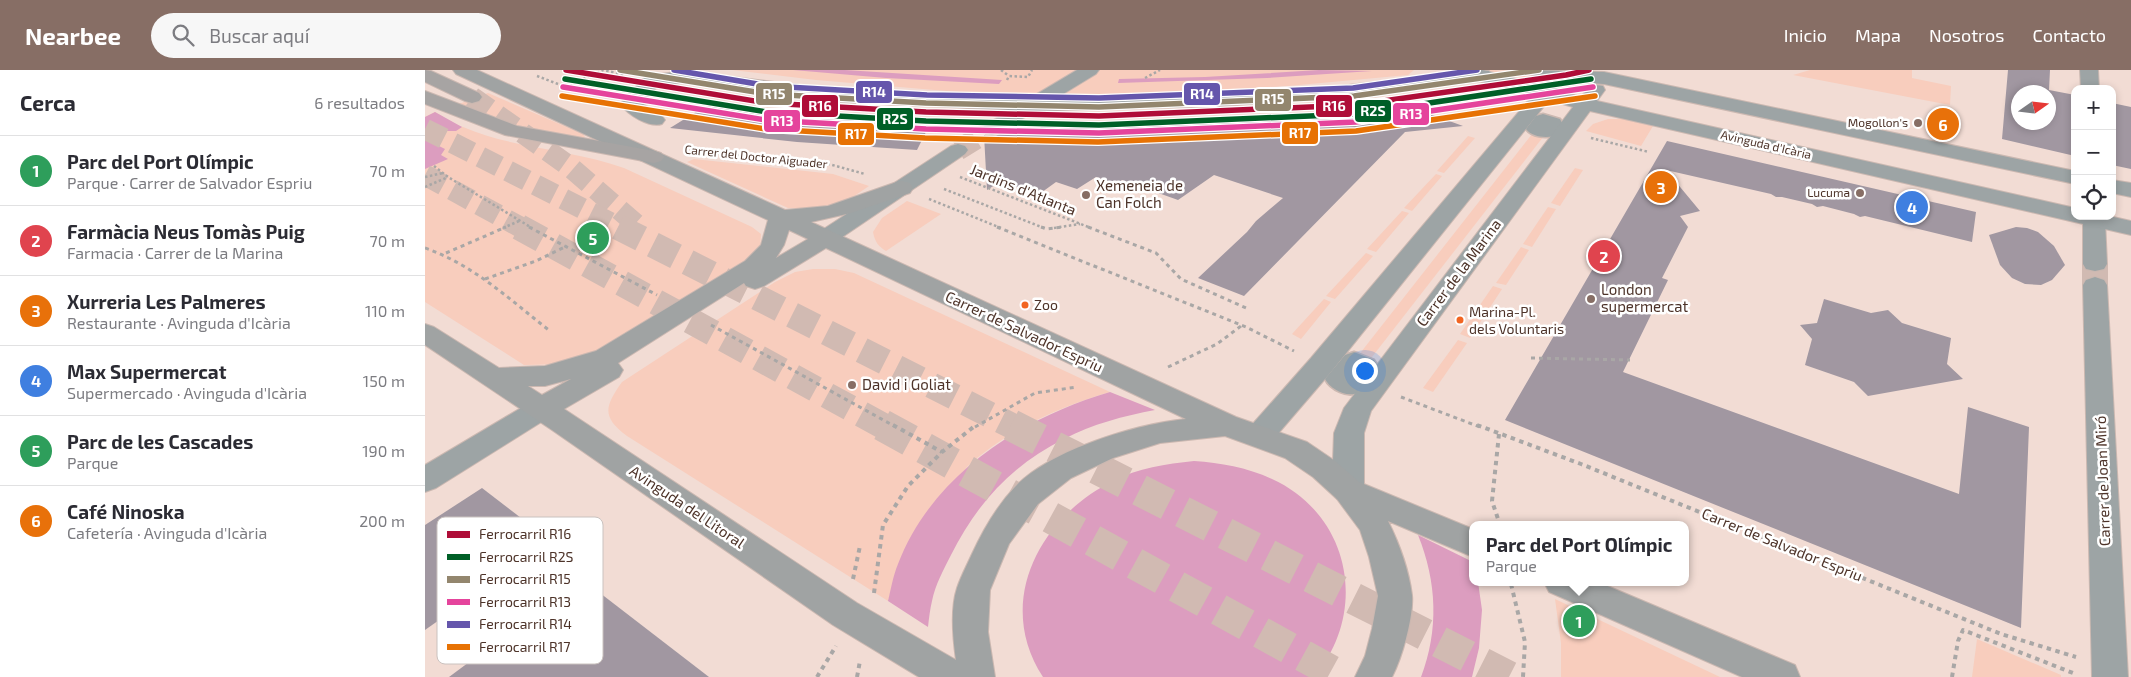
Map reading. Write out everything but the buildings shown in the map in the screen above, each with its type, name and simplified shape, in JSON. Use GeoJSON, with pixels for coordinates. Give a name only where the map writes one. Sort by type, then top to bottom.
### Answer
{"type":"FeatureCollection","features":[{"type":"Feature","properties":{"kind":"highway"},"geometry":{"type":"LineString","coordinates":[[425,75],[472,97]]}},
{"type":"Feature","properties":{"kind":"highway"},"geometry":{"type":"LineString","coordinates":[[425,97],[512,131],[654,157]]}},
{"type":"Feature","properties":{"kind":"main road","name":"Carrer del Doctor Aiguader"},"geometry":{"type":"LineString","coordinates":[[462,70],[654,157],[823,238]]}},
{"type":"Feature","properties":{"kind":"main road"},"geometry":{"type":"LineString","coordinates":[[495,378],[545,376],[578,368],[606,358],[754,266],[769,253],[777,234],[780,218],[805,218],[832,213],[902,188]]}},
{"type":"Feature","properties":{"kind":"main road","name":"Carrer de Salvador Espriu"},"geometry":{"type":"LineString","coordinates":[[823,238],[1225,424],[1296,450],[1324,469],[1349,490]]}},
{"type":"Feature","properties":{"kind":"main road"},"geometry":{"type":"LineString","coordinates":[[541,408],[637,355],[823,238]]}},
{"type":"Feature","properties":{"kind":"main road","name":"Avinguda del Litoral"},"geometry":{"type":"LineString","coordinates":[[425,333],[541,408],[845,614],[952,677]]}},
{"type":"Feature","properties":{"kind":"main road"},"geometry":{"type":"LineString","coordinates":[[977,677],[969,632],[973,590],[996,537],[1027,496],[1060,470],[1102,450],[1160,432],[1225,424]]}},
{"type":"Feature","properties":{"kind":"main road"},"geometry":{"type":"LineString","coordinates":[[1349,490],[1469,542]]}},
{"type":"Feature","properties":{"kind":"main road"},"geometry":{"type":"LineString","coordinates":[[1349,490],[1374,525],[1386,557],[1395,596],[1384,652],[1373,677]]}},
{"type":"Feature","properties":{"kind":"main road"},"geometry":{"type":"LineString","coordinates":[[1570,586],[1782,677]]}},
{"type":"Feature","properties":{"kind":"street"},"geometry":{"type":"LineString","coordinates":[[992,129],[1091,70]]}},
{"type":"Feature","properties":{"kind":"street","name":"Avinguda d'Icària"},"geometry":{"type":"LineString","coordinates":[[1458,70],[1483,75],[1550,77],[1607,74],[2071,177]]}},
{"type":"Feature","properties":{"kind":"street"},"geometry":{"type":"LineString","coordinates":[[2089,70],[2090,85]]}},
{"type":"Feature","properties":{"kind":"street","name":"Carrer de la Marina"},"geometry":{"type":"LineString","coordinates":[[1349,490],[1349,433],[1359,408],[1587,105],[1607,74]]}},
{"type":"Feature","properties":{"kind":"street"},"geometry":{"type":"LineString","coordinates":[[655,120],[630,104],[653,80],[683,77],[841,96],[1033,105],[1220,100],[1340,92],[1483,75]]}},
{"type":"Feature","properties":{"kind":"street"},"geometry":{"type":"LineString","coordinates":[[1260,436],[1325,361],[1550,77]]}},
{"type":"Feature","properties":{"kind":"street","name":"Avinguda d'Icària"},"geometry":{"type":"LineString","coordinates":[[1550,77],[1587,105],[2071,214]]}},
{"type":"Feature","properties":{"kind":"street"},"geometry":{"type":"LineString","coordinates":[[823,238],[958,150]]}},
{"type":"Feature","properties":{"kind":"street"},"geometry":{"type":"LineString","coordinates":[[2116,187],[2131,190]]}},
{"type":"Feature","properties":{"kind":"street","name":"Carrer de Joan Miró"},"geometry":{"type":"LineString","coordinates":[[2086,220],[2095,274],[2110,677]]}},
{"type":"Feature","properties":{"kind":"street","name":"Avinguda d'Icària"},"geometry":{"type":"LineString","coordinates":[[2098,220],[2131,228]]}},
{"type":"Feature","properties":{"kind":"street"},"geometry":{"type":"LineString","coordinates":[[425,480],[541,408]]}},
{"type":"Feature","properties":{"kind":"path"},"geometry":{"type":"LineString","coordinates":[[536,76],[566,87],[603,70],[653,80]]}},
{"type":"Feature","properties":{"kind":"path"},"geometry":{"type":"LineString","coordinates":[[1001,70],[1009,76]]}},
{"type":"Feature","properties":{"kind":"path"},"geometry":{"type":"LineString","coordinates":[[1028,77],[1032,70]]}},
{"type":"Feature","properties":{"kind":"path"},"geometry":{"type":"LineString","coordinates":[[1149,74],[1159,70]]}},
{"type":"Feature","properties":{"kind":"path"},"geometry":{"type":"LineString","coordinates":[[1589,137],[1649,152]]}},
{"type":"Feature","properties":{"kind":"path","name":"Carrer del Doctor Aiguader"},"geometry":{"type":"LineString","coordinates":[[701,152],[825,163],[873,176]]}},
{"type":"Feature","properties":{"kind":"path"},"geometry":{"type":"LineString","coordinates":[[434,166],[439,168],[448,177],[519,221],[634,283]]}},
{"type":"Feature","properties":{"kind":"path"},"geometry":{"type":"LineString","coordinates":[[425,177],[443,173]]}},
{"type":"Feature","properties":{"kind":"path","name":"Jardins d'Atlanta"},"geometry":{"type":"LineString","coordinates":[[959,176],[1156,253],[1181,279],[1246,308]]}},
{"type":"Feature","properties":{"kind":"path"},"geometry":{"type":"LineString","coordinates":[[425,187],[448,177]]}},
{"type":"Feature","properties":{"kind":"path","name":"Jardins d'Atlanta"},"geometry":{"type":"LineString","coordinates":[[941,188],[1047,229],[1080,224]]}},
{"type":"Feature","properties":{"kind":"path"},"geometry":{"type":"LineString","coordinates":[[927,198],[1241,326],[1298,353]]}},
{"type":"Feature","properties":{"kind":"path"},"geometry":{"type":"LineString","coordinates":[[445,254],[519,221]]}},
{"type":"Feature","properties":{"kind":"path"},"geometry":{"type":"LineString","coordinates":[[485,279],[567,246]]}},
{"type":"Feature","properties":{"kind":"path"},"geometry":{"type":"LineString","coordinates":[[425,248],[445,254],[485,279],[551,331]]}},
{"type":"Feature","properties":{"kind":"path"},"geometry":{"type":"LineString","coordinates":[[711,324],[942,452]]}},
{"type":"Feature","properties":{"kind":"path"},"geometry":{"type":"LineString","coordinates":[[1166,368],[1217,344],[1241,326]]}},
{"type":"Feature","properties":{"kind":"path"},"geometry":{"type":"LineString","coordinates":[[1531,358],[1630,360]]}},
{"type":"Feature","properties":{"kind":"path"},"geometry":{"type":"LineString","coordinates":[[875,593],[883,525],[908,486],[942,452],[982,421],[1035,393],[1082,386]]}},
{"type":"Feature","properties":{"kind":"path","name":"Carrer de Salvador Espriu"},"geometry":{"type":"LineString","coordinates":[[1397,396],[1581,464],[2001,634],[2065,654]]}},
{"type":"Feature","properties":{"kind":"path"},"geometry":{"type":"LineString","coordinates":[[1499,434],[1492,501],[1499,521]]}},
{"type":"Feature","properties":{"kind":"path"},"geometry":{"type":"LineString","coordinates":[[853,579],[861,546]]}},
{"type":"Feature","properties":{"kind":"path"},"geometry":{"type":"LineString","coordinates":[[1511,586],[1525,642],[1523,677]]}},
{"type":"Feature","properties":{"kind":"path"},"geometry":{"type":"LineString","coordinates":[[1952,677],[1958,641],[1963,630],[2073,673]]}},
{"type":"Feature","properties":{"kind":"path"},"geometry":{"type":"LineString","coordinates":[[817,677],[839,642]]}},
{"type":"Feature","properties":{"kind":"path"},"geometry":{"type":"LineString","coordinates":[[857,677],[861,657]]}},
{"type":"Feature","properties":{"kind":"shaded area"},"geometry":{"type":"Polygon","coordinates":[[[732,70],[1414,70],[1408,75],[1288,86],[1043,99],[816,80],[732,70]]]}},
{"type":"Feature","properties":{"kind":"shaded area"},"geometry":{"type":"Polygon","coordinates":[[[793,70],[845,70],[1002,80],[999,84],[886,78],[793,70]]]}},
{"type":"Feature","properties":{"kind":"shaded area"},"geometry":{"type":"Polygon","coordinates":[[[1319,70],[1372,71],[1267,78],[1118,83],[1119,79],[1205,77],[1319,70]]]}},
{"type":"Feature","properties":{"kind":"shaded area"},"geometry":{"type":"Polygon","coordinates":[[[1482,70],[1519,72],[1539,77],[1539,79],[1532,80],[1482,70]]]}},
{"type":"Feature","properties":{"kind":"shaded area"},"geometry":{"type":"Polygon","coordinates":[[[1810,70],[1912,70],[1912,78],[1951,86],[1950,105],[1793,75],[1810,70]]]}},
{"type":"Feature","properties":{"kind":"shaded area"},"geometry":{"type":"Polygon","coordinates":[[[488,93],[583,134],[585,137],[579,140],[503,123],[459,104],[488,93]]]}},
{"type":"Feature","properties":{"kind":"shaded area"},"geometry":{"type":"Polygon","coordinates":[[[435,112],[456,124],[502,140],[584,157],[624,168],[752,227],[761,234],[760,249],[752,257],[598,352],[565,364],[524,365],[425,302],[425,117],[435,112]]]}},
{"type":"Feature","properties":{"kind":"shaded area"},"geometry":{"type":"Polygon","coordinates":[[[435,112],[462,127],[456,131],[431,131],[425,139],[425,117],[435,112]]]}},
{"type":"Feature","properties":{"kind":"shaded area"},"geometry":{"type":"Polygon","coordinates":[[[1608,119],[1624,119],[1653,126],[1641,146],[1586,131],[1593,124],[1608,119]]]}},
{"type":"Feature","properties":{"kind":"shaded area"},"geometry":{"type":"Polygon","coordinates":[[[1536,129],[1547,132],[1365,366],[1354,361],[1536,129]]]}},
{"type":"Feature","properties":{"kind":"shaded area"},"geometry":{"type":"Polygon","coordinates":[[[1468,136],[1475,138],[1444,173],[1437,171],[1468,136]]]}},
{"type":"Feature","properties":{"kind":"shaded area"},"geometry":{"type":"Polygon","coordinates":[[[425,139],[445,149],[441,155],[448,159],[425,169],[425,139]]]}},
{"type":"Feature","properties":{"kind":"shaded area"},"geometry":{"type":"Polygon","coordinates":[[[694,159],[833,174],[869,186],[847,201],[815,208],[788,208],[687,162],[694,159]]]}},
{"type":"Feature","properties":{"kind":"shaded area"},"geometry":{"type":"Polygon","coordinates":[[[1575,168],[1583,170],[1560,206],[1551,203],[1575,168]]]}},
{"type":"Feature","properties":{"kind":"shaded area"},"geometry":{"type":"Polygon","coordinates":[[[1436,174],[1442,176],[1412,211],[1404,208],[1436,174]]]}},
{"type":"Feature","properties":{"kind":"shaded area"},"geometry":{"type":"Polygon","coordinates":[[[907,201],[941,214],[886,251],[877,243],[873,232],[882,218],[907,201]]]}},
{"type":"Feature","properties":{"kind":"shaded area"},"geometry":{"type":"Polygon","coordinates":[[[1548,207],[1556,209],[1532,247],[1523,244],[1548,207]]]}},
{"type":"Feature","properties":{"kind":"shaded area"},"geometry":{"type":"Polygon","coordinates":[[[1402,211],[1409,213],[1376,252],[1367,249],[1402,211]]]}},
{"type":"Feature","properties":{"kind":"shaded area"},"geometry":{"type":"Polygon","coordinates":[[[1521,247],[1529,250],[1506,285],[1496,283],[1521,247]]]}},
{"type":"Feature","properties":{"kind":"shaded area"},"geometry":{"type":"Polygon","coordinates":[[[1366,253],[1373,256],[1335,299],[1326,296],[1366,253]]]}},
{"type":"Feature","properties":{"kind":"shaded area"},"geometry":{"type":"Polygon","coordinates":[[[813,269],[835,269],[854,273],[1110,392],[1053,412],[1034,421],[999,442],[967,467],[898,565],[888,601],[627,436],[613,423],[608,411],[612,398],[622,382],[775,282],[795,272],[813,269]]]}},
{"type":"Feature","properties":{"kind":"shaded area"},"geometry":{"type":"Polygon","coordinates":[[[1493,286],[1502,289],[1470,338],[1460,334],[1493,286]]]}},
{"type":"Feature","properties":{"kind":"shaded area"},"geometry":{"type":"Polygon","coordinates":[[[1324,299],[1331,302],[1301,339],[1292,334],[1324,299]]]}},
{"type":"Feature","properties":{"kind":"shaded area"},"geometry":{"type":"Polygon","coordinates":[[[1458,340],[1467,343],[1433,392],[1423,388],[1458,340]]]}},
{"type":"Feature","properties":{"kind":"shaded area"},"geometry":{"type":"Polygon","coordinates":[[[1110,392],[1155,410],[1108,421],[1086,429],[1045,449],[1012,473],[984,502],[961,536],[937,583],[933,595],[928,627],[888,601],[896,569],[913,532],[933,503],[957,477],[983,454],[1013,434],[1044,417],[1110,392]]]}},
{"type":"Feature","properties":{"kind":"shaded area"},"geometry":{"type":"Polygon","coordinates":[[[1194,461],[1233,466],[1253,471],[1272,479],[1299,495],[1320,516],[1335,540],[1343,567],[1346,595],[1342,624],[1331,651],[1314,677],[1043,677],[1029,649],[1023,620],[1024,592],[1032,564],[1046,539],[1064,516],[1087,497],[1113,481],[1142,470],[1194,461]]]}},
{"type":"Feature","properties":{"kind":"shaded area"},"geometry":{"type":"Polygon","coordinates":[[[1418,535],[1469,560],[1469,586],[1479,586],[1482,610],[1479,648],[1472,677],[1421,677],[1431,642],[1433,624],[1432,588],[1418,535]]]}},
{"type":"Feature","properties":{"kind":"shaded area"},"geometry":{"type":"Polygon","coordinates":[[[1555,599],[1720,677],[1561,677],[1561,643],[1555,599]]]}},
{"type":"Feature","properties":{"kind":"shaded area"},"geometry":{"type":"Polygon","coordinates":[[[1977,639],[2061,675],[2061,677],[1972,677],[1977,639]]]}},
{"type":"Feature","properties":{"kind":"tunnel"},"geometry":{"type":"LineString","coordinates":[[472,97],[569,166],[637,225]]}},
{"type":"Feature","properties":{"kind":"tunnel"},"geometry":{"type":"LineString","coordinates":[[425,129],[621,228]]}},
{"type":"Feature","properties":{"kind":"tunnel"},"geometry":{"type":"LineString","coordinates":[[958,150],[992,129]]}},
{"type":"Feature","properties":{"kind":"tunnel"},"geometry":{"type":"LineString","coordinates":[[425,175],[522,228]]}},
{"type":"Feature","properties":{"kind":"tunnel"},"geometry":{"type":"LineString","coordinates":[[519,227],[885,427]]}},
{"type":"Feature","properties":{"kind":"tunnel"},"geometry":{"type":"LineString","coordinates":[[618,227],[1014,427]]}},
{"type":"Feature","properties":{"kind":"tunnel"},"geometry":{"type":"LineString","coordinates":[[2095,264],[2095,285]]}},
{"type":"Feature","properties":{"kind":"tunnel"},"geometry":{"type":"LineString","coordinates":[[882,425],[1342,677]]}},
{"type":"Feature","properties":{"kind":"tunnel"},"geometry":{"type":"LineString","coordinates":[[1011,425],[1509,677]]}},
{"type":"Feature","properties":{"kind":"rail line","name":"R16"},"geometry":{"type":"LineString","coordinates":[[566,70],[767,103],[926,112],[1099,116],[1355,105],[1566,75],[1589,70]]}},
{"type":"Feature","properties":{"kind":"rail line","name":"R15"},"geometry":{"type":"LineString","coordinates":[[620,70],[768,94],[926,103],[1099,107],[1354,96],[1539,70]]}},
{"type":"Feature","properties":{"kind":"rail line","name":"R14"},"geometry":{"type":"LineString","coordinates":[[674,70],[769,86],[927,95],[1099,98],[1353,88],[1477,70]]}},
{"type":"Feature","properties":{"kind":"rail line","name":"R2S"},"geometry":{"type":"LineString","coordinates":[[565,79],[767,112],[926,121],[1099,125],[1355,114],[1591,79]]}},
{"type":"Feature","properties":{"kind":"rail line","name":"R13"},"geometry":{"type":"LineString","coordinates":[[563,87],[766,120],[926,129],[1099,133],[1356,122],[1593,87]]}},
{"type":"Feature","properties":{"kind":"rail line","name":"R17"},"geometry":{"type":"LineString","coordinates":[[562,96],[766,129],[925,138],[1098,142],[1356,131],[1595,96]]}},
{"type":"Feature","properties":{"kind":"place","name":"Mogollon's"},"geometry":{"type":"Point","coordinates":[1918,123]}},
{"type":"Feature","properties":{"kind":"place","name":"Café Ninoska"},"geometry":{"type":"Point","coordinates":[1943,124]}},
{"type":"Feature","properties":{"kind":"place","name":"Xurreria Les Palmeres"},"geometry":{"type":"Point","coordinates":[1661,187]}},
{"type":"Feature","properties":{"kind":"place","name":"Lucuma"},"geometry":{"type":"Point","coordinates":[1860,193]}},
{"type":"Feature","properties":{"kind":"place","name":"Xemeneia de Can Folch"},"geometry":{"type":"Point","coordinates":[1086,195]}},
{"type":"Feature","properties":{"kind":"place","name":"Max Supermercat"},"geometry":{"type":"Point","coordinates":[1912,207]}},
{"type":"Feature","properties":{"kind":"place","name":"Parc de les Cascades"},"geometry":{"type":"Point","coordinates":[593,238]}},
{"type":"Feature","properties":{"kind":"place","name":"Farmàcia Neus Tomàs Puig"},"geometry":{"type":"Point","coordinates":[1604,256]}},
{"type":"Feature","properties":{"kind":"place","name":"London supermercat"},"geometry":{"type":"Point","coordinates":[1591,299]}},
{"type":"Feature","properties":{"kind":"place","name":"Zoo"},"geometry":{"type":"Point","coordinates":[1025,305]}},
{"type":"Feature","properties":{"kind":"place","name":"Marina-Pl. dels Voluntaris"},"geometry":{"type":"Point","coordinates":[1460,320]}},
{"type":"Feature","properties":{"kind":"place","name":"David i Goliat"},"geometry":{"type":"Point","coordinates":[852,385]}},
{"type":"Feature","properties":{"kind":"place","name":"Parc del Port Olímpic"},"geometry":{"type":"Point","coordinates":[1579,621]}}]}
